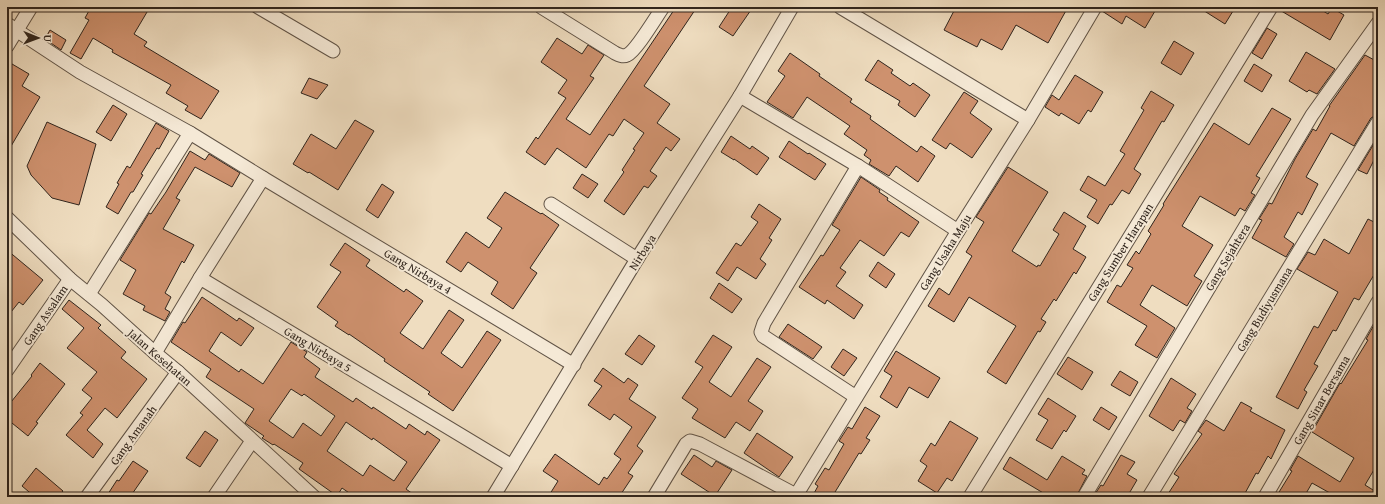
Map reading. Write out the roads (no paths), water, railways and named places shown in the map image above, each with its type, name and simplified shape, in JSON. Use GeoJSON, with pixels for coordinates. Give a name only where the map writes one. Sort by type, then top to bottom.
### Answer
{"type":"FeatureCollection","features":[{"type":"Feature","properties":{"kind":"street"},"geometry":{"type":"LineString","coordinates":[[7,46],[12,27],[31,7]]}},
{"type":"Feature","properties":{"kind":"street"},"geometry":{"type":"LineString","coordinates":[[258,7],[332,51]]}},
{"type":"Feature","properties":{"kind":"street"},"geometry":{"type":"LineString","coordinates":[[541,7],[622,56],[628,55],[636,47],[663,7]]}},
{"type":"Feature","properties":{"kind":"street","name":"Nirbaya"},"geometry":{"type":"LineString","coordinates":[[493,497],[637,259],[740,96],[792,7]]}},
{"type":"Feature","properties":{"kind":"street"},"geometry":{"type":"LineString","coordinates":[[840,7],[1028,120]]}},
{"type":"Feature","properties":{"kind":"street","name":"Gang Usaha Maju"},"geometry":{"type":"LineString","coordinates":[[795,496],[1028,120],[1095,7]]}},
{"type":"Feature","properties":{"kind":"street","name":"Gang Sumber Harapan"},"geometry":{"type":"LineString","coordinates":[[970,497],[1271,7]]}},
{"type":"Feature","properties":{"kind":"street","name":"Gang Sejahtera"},"geometry":{"type":"LineString","coordinates":[[1084,497],[1312,115],[1378,23]]}},
{"type":"Feature","properties":{"kind":"street","name":"Gang Nirbaya 4"},"geometry":{"type":"LineString","coordinates":[[12,27],[80,72],[190,133],[574,365]]}},
{"type":"Feature","properties":{"kind":"street"},"geometry":{"type":"LineString","coordinates":[[740,96],[858,166],[958,231]]}},
{"type":"Feature","properties":{"kind":"street","name":"Gang Budiyusmana"},"geometry":{"type":"LineString","coordinates":[[1149,497],[1378,122]]}},
{"type":"Feature","properties":{"kind":"street"},"geometry":{"type":"LineString","coordinates":[[89,294],[190,133]]}},
{"type":"Feature","properties":{"kind":"street"},"geometry":{"type":"LineString","coordinates":[[856,397],[763,336],[761,332],[764,323],[858,166]]}},
{"type":"Feature","properties":{"kind":"street"},"geometry":{"type":"LineString","coordinates":[[155,353],[263,178]]}},
{"type":"Feature","properties":{"kind":"street"},"geometry":{"type":"LineString","coordinates":[[551,204],[637,259]]}},
{"type":"Feature","properties":{"kind":"street","name":"Jalan Kesehatan"},"geometry":{"type":"LineString","coordinates":[[7,218],[70,279],[178,372],[314,497]]}},
{"type":"Feature","properties":{"kind":"street","name":"Gang Nirbaya 5"},"geometry":{"type":"LineString","coordinates":[[200,278],[512,466]]}},
{"type":"Feature","properties":{"kind":"street","name":"Gang Assalam"},"geometry":{"type":"LineString","coordinates":[[7,370],[70,279]]}},
{"type":"Feature","properties":{"kind":"street","name":"Gang Sinar Bersama"},"geometry":{"type":"LineString","coordinates":[[1264,497],[1378,302]]}},
{"type":"Feature","properties":{"kind":"street","name":"Gang Amanah"},"geometry":{"type":"LineString","coordinates":[[87,497],[178,372]]}},
{"type":"Feature","properties":{"kind":"street"},"geometry":{"type":"LineString","coordinates":[[214,497],[252,441]]}},
{"type":"Feature","properties":{"kind":"street"},"geometry":{"type":"LineString","coordinates":[[654,497],[686,444],[690,441],[700,444],[795,496]]}}]}
